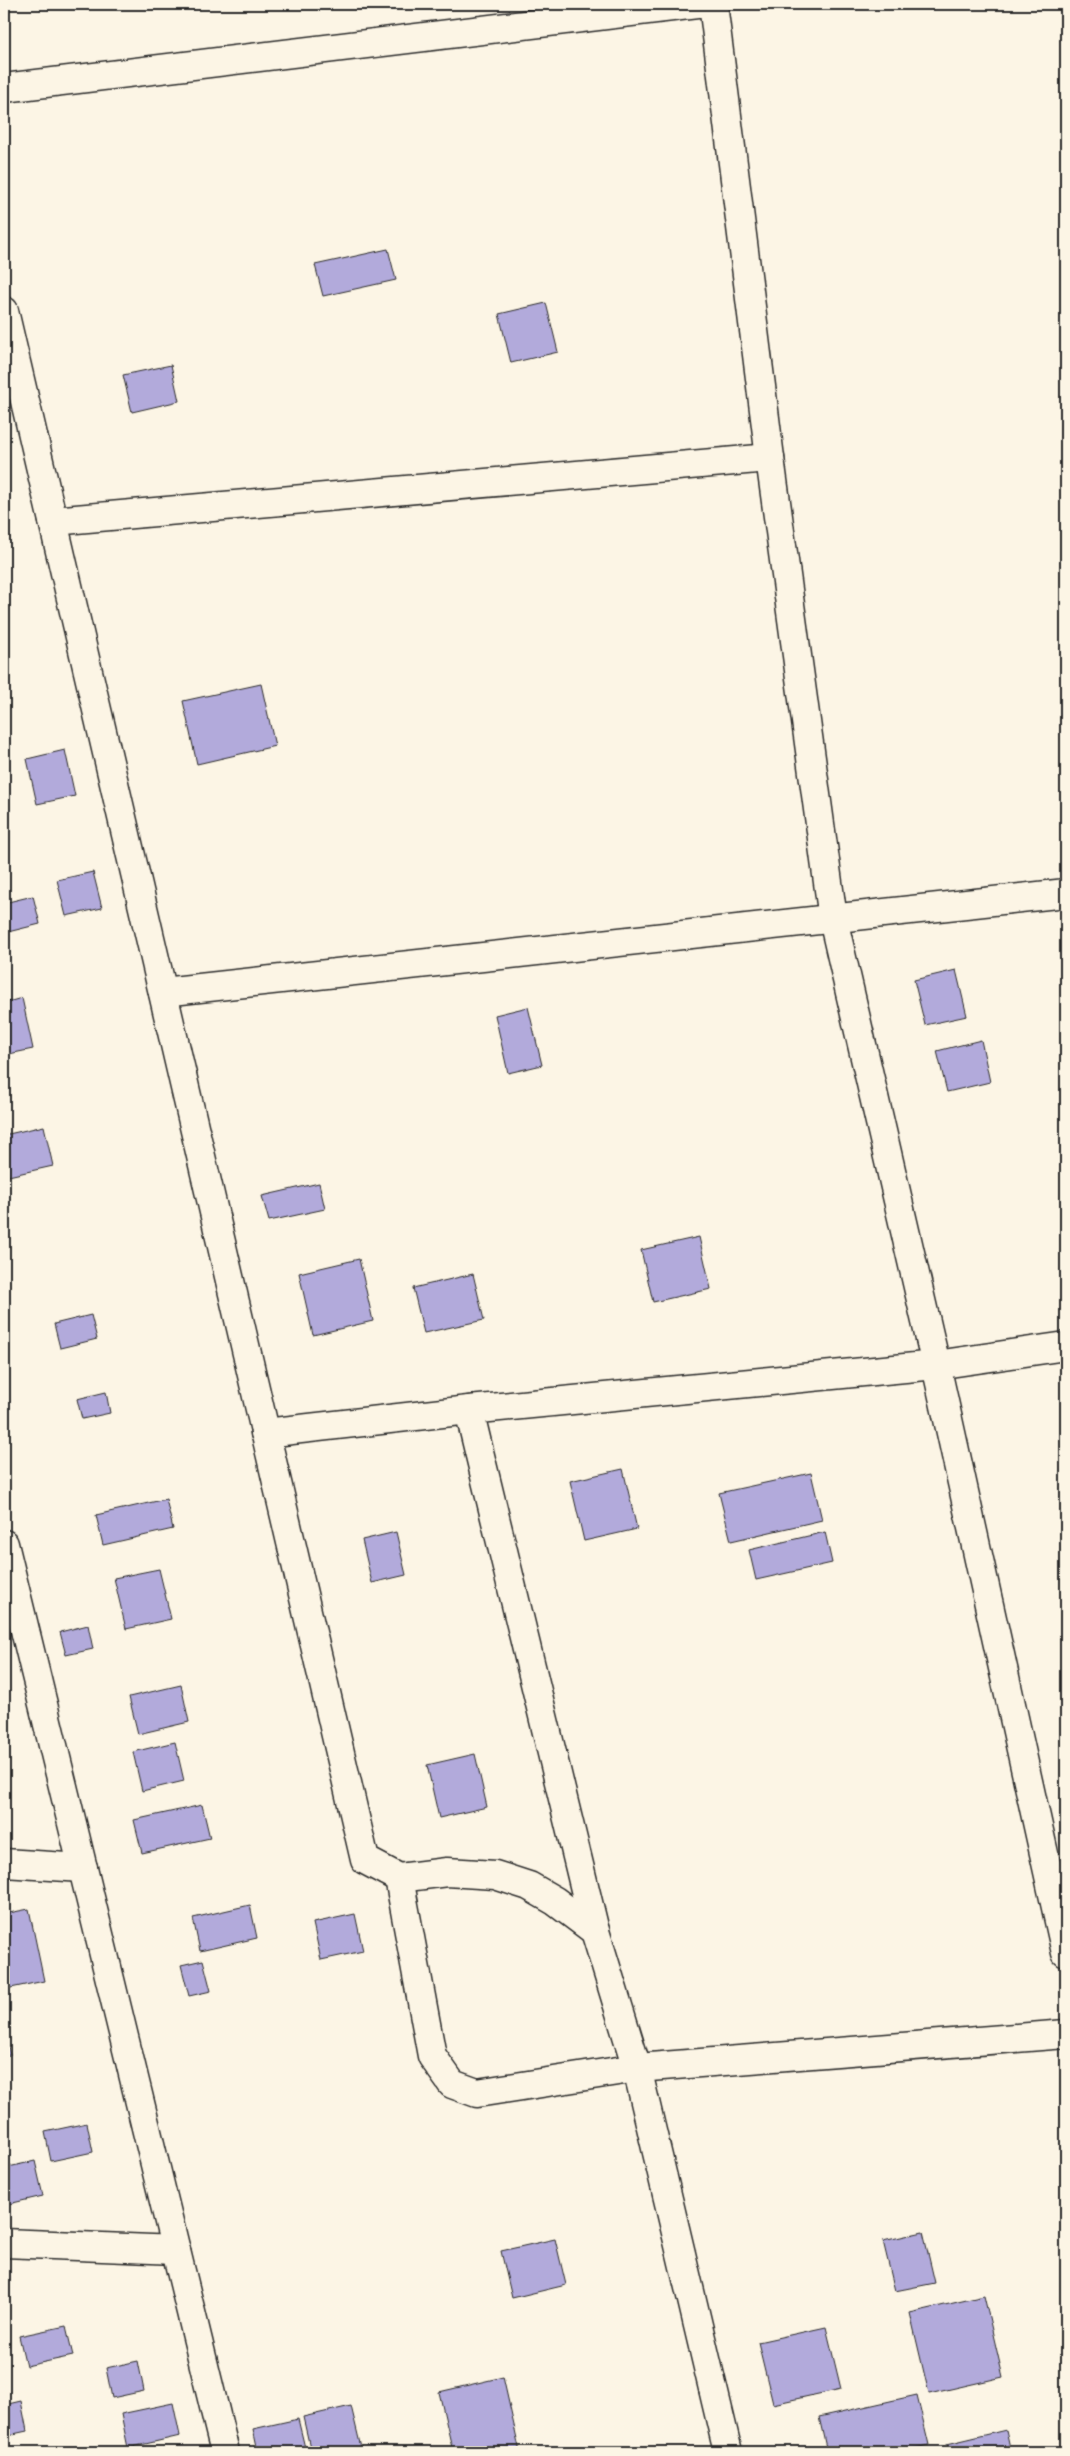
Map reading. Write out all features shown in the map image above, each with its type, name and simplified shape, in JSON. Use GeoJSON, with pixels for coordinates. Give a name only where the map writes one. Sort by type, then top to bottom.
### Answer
{"type":"FeatureCollection","features":[{"type":"Feature","properties":{"kind":"street"},"geometry":{"type":"LineString","coordinates":[[4,88],[697,4]]}},
{"type":"Feature","properties":{"kind":"street"},"geometry":{"type":"LineString","coordinates":[[713,4],[770,458],[833,919],[936,1364],[1066,1953]]}},
{"type":"Feature","properties":{"kind":"street"},"geometry":{"type":"LineString","coordinates":[[4,311],[365,1860],[399,1878],[447,1872],[495,1876],[529,1886],[555,1901],[595,1931]]}},
{"type":"Feature","properties":{"kind":"street"},"geometry":{"type":"LineString","coordinates":[[53,521],[770,458]]}},
{"type":"Feature","properties":{"kind":"street"},"geometry":{"type":"LineString","coordinates":[[163,992],[1066,893]]}},
{"type":"Feature","properties":{"kind":"street"},"geometry":{"type":"LineString","coordinates":[[265,1433],[469,1410],[936,1364],[1066,1346]]}},
{"type":"Feature","properties":{"kind":"street"},"geometry":{"type":"LineString","coordinates":[[469,1410],[595,1931],[637,2068],[728,2452]]}},
{"type":"Feature","properties":{"kind":"street"},"geometry":{"type":"LineString","coordinates":[[4,1544],[225,2452]]}},
{"type":"Feature","properties":{"kind":"street"},"geometry":{"type":"LineString","coordinates":[[4,1863],[83,1868]]}},
{"type":"Feature","properties":{"kind":"street"},"geometry":{"type":"LineString","coordinates":[[399,1878],[432,2056],[452,2084],[477,2093],[637,2068],[1066,2034]]}},
{"type":"Feature","properties":{"kind":"street"},"geometry":{"type":"LineString","coordinates":[[4,2242],[176,2250]]}},
{"type":"Feature","properties":{"kind":"building"},"geometry":{"type":"Polygon","coordinates":[[[388,249],[396,280],[323,296],[315,265],[388,249]]]}},
{"type":"Feature","properties":{"kind":"building"},"geometry":{"type":"Polygon","coordinates":[[[546,303],[558,352],[511,363],[499,314],[546,303]]]}},
{"type":"Feature","properties":{"kind":"building"},"geometry":{"type":"Polygon","coordinates":[[[171,365],[179,401],[132,412],[123,375],[171,365]]]}},
{"type":"Feature","properties":{"kind":"building"},"geometry":{"type":"Polygon","coordinates":[[[261,684],[275,746],[197,764],[183,701],[261,684]]]}},
{"type":"Feature","properties":{"kind":"building"},"geometry":{"type":"Polygon","coordinates":[[[65,750],[75,796],[37,804],[27,759],[65,750]]]}},
{"type":"Feature","properties":{"kind":"building"},"geometry":{"type":"Polygon","coordinates":[[[93,872],[102,908],[66,916],[57,880],[93,872]]]}},
{"type":"Feature","properties":{"kind":"building"},"geometry":{"type":"Polygon","coordinates":[[[33,896],[40,924],[4,933],[4,903],[33,896]]]}},
{"type":"Feature","properties":{"kind":"building"},"geometry":{"type":"Polygon","coordinates":[[[956,970],[967,1016],[925,1025],[914,980],[956,970]]]}},
{"type":"Feature","properties":{"kind":"building"},"geometry":{"type":"Polygon","coordinates":[[[22,998],[33,1049],[4,1055],[4,1003],[22,998]]]}},
{"type":"Feature","properties":{"kind":"building"},"geometry":{"type":"Polygon","coordinates":[[[528,1007],[542,1065],[508,1073],[495,1015],[528,1007]]]}},
{"type":"Feature","properties":{"kind":"building"},"geometry":{"type":"Polygon","coordinates":[[[981,1040],[990,1082],[947,1092],[937,1051],[981,1040]]]}},
{"type":"Feature","properties":{"kind":"building"},"geometry":{"type":"Polygon","coordinates":[[[44,1126],[53,1166],[4,1177],[4,1135],[44,1126]]]}},
{"type":"Feature","properties":{"kind":"building"},"geometry":{"type":"Polygon","coordinates":[[[319,1183],[325,1209],[269,1221],[262,1196],[319,1183]]]}},
{"type":"Feature","properties":{"kind":"building"},"geometry":{"type":"Polygon","coordinates":[[[699,1237],[711,1289],[653,1302],[641,1250],[699,1237]]]}},
{"type":"Feature","properties":{"kind":"building"},"geometry":{"type":"Polygon","coordinates":[[[359,1259],[373,1321],[313,1335],[299,1273],[359,1259]]]}},
{"type":"Feature","properties":{"kind":"building"},"geometry":{"type":"Polygon","coordinates":[[[473,1274],[484,1320],[424,1333],[413,1288],[473,1274]]]}},
{"type":"Feature","properties":{"kind":"building"},"geometry":{"type":"Polygon","coordinates":[[[91,1315],[97,1339],[60,1348],[54,1324],[91,1315]]]}},
{"type":"Feature","properties":{"kind":"building"},"geometry":{"type":"Polygon","coordinates":[[[106,1392],[110,1413],[82,1419],[77,1399],[106,1392]]]}},
{"type":"Feature","properties":{"kind":"building"},"geometry":{"type":"Polygon","coordinates":[[[623,1469],[637,1529],[584,1541],[570,1481],[623,1469]]]}},
{"type":"Feature","properties":{"kind":"building"},"geometry":{"type":"Polygon","coordinates":[[[811,1473],[822,1520],[731,1541],[719,1493],[811,1473]]]}},
{"type":"Feature","properties":{"kind":"building"},"geometry":{"type":"Polygon","coordinates":[[[166,1499],[173,1529],[103,1545],[96,1515],[166,1499]]]}},
{"type":"Feature","properties":{"kind":"building"},"geometry":{"type":"Polygon","coordinates":[[[396,1532],[406,1575],[372,1583],[362,1540],[396,1532]]]}},
{"type":"Feature","properties":{"kind":"building"},"geometry":{"type":"Polygon","coordinates":[[[825,1532],[832,1563],[756,1580],[749,1550],[825,1532]]]}},
{"type":"Feature","properties":{"kind":"building"},"geometry":{"type":"Polygon","coordinates":[[[159,1569],[171,1619],[126,1629],[114,1578],[159,1569]]]}},
{"type":"Feature","properties":{"kind":"building"},"geometry":{"type":"Polygon","coordinates":[[[88,1625],[93,1649],[66,1655],[60,1632],[88,1625]]]}},
{"type":"Feature","properties":{"kind":"building"},"geometry":{"type":"Polygon","coordinates":[[[181,1685],[189,1722],[138,1734],[129,1697],[181,1685]]]}},
{"type":"Feature","properties":{"kind":"building"},"geometry":{"type":"Polygon","coordinates":[[[175,1742],[184,1781],[142,1791],[133,1752],[175,1742]]]}},
{"type":"Feature","properties":{"kind":"building"},"geometry":{"type":"Polygon","coordinates":[[[475,1754],[487,1807],[439,1818],[427,1765],[475,1754]]]}},
{"type":"Feature","properties":{"kind":"building"},"geometry":{"type":"Polygon","coordinates":[[[202,1805],[210,1838],[142,1853],[134,1820],[202,1805]]]}},
{"type":"Feature","properties":{"kind":"building"},"geometry":{"type":"Polygon","coordinates":[[[250,1905],[257,1938],[200,1951],[193,1918],[250,1905]]]}},
{"type":"Feature","properties":{"kind":"building"},"geometry":{"type":"Polygon","coordinates":[[[29,1909],[44,1981],[6,1989],[4,1978],[4,1914],[29,1909]]]}},
{"type":"Feature","properties":{"kind":"building"},"geometry":{"type":"Polygon","coordinates":[[[355,1914],[363,1951],[321,1960],[313,1923],[355,1914]]]}},
{"type":"Feature","properties":{"kind":"building"},"geometry":{"type":"Polygon","coordinates":[[[203,1960],[211,1991],[189,1996],[181,1965],[203,1960]]]}},
{"type":"Feature","properties":{"kind":"building"},"geometry":{"type":"Polygon","coordinates":[[[4,2029],[10,2055],[4,2056],[4,2029]]]}},
{"type":"Feature","properties":{"kind":"building"},"geometry":{"type":"Polygon","coordinates":[[[87,2123],[93,2152],[51,2161],[45,2132],[87,2123]]]}},
{"type":"Feature","properties":{"kind":"building"},"geometry":{"type":"Polygon","coordinates":[[[35,2161],[43,2196],[4,2205],[4,2168],[35,2161]]]}},
{"type":"Feature","properties":{"kind":"building"},"geometry":{"type":"Polygon","coordinates":[[[923,2232],[935,2283],[895,2291],[883,2241],[923,2232]]]}},
{"type":"Feature","properties":{"kind":"building"},"geometry":{"type":"Polygon","coordinates":[[[555,2239],[566,2285],[512,2298],[501,2251],[555,2239]]]}},
{"type":"Feature","properties":{"kind":"building"},"geometry":{"type":"Polygon","coordinates":[[[984,2296],[1003,2377],[929,2394],[910,2313],[984,2296]]]}},
{"type":"Feature","properties":{"kind":"building"},"geometry":{"type":"Polygon","coordinates":[[[66,2326],[73,2356],[26,2366],[19,2336],[66,2326]]]}},
{"type":"Feature","properties":{"kind":"building"},"geometry":{"type":"Polygon","coordinates":[[[826,2327],[841,2389],[773,2404],[758,2342],[826,2327]]]}},
{"type":"Feature","properties":{"kind":"building"},"geometry":{"type":"Polygon","coordinates":[[[138,2361],[144,2391],[112,2398],[106,2368],[138,2361]]]}},
{"type":"Feature","properties":{"kind":"building"},"geometry":{"type":"Polygon","coordinates":[[[503,2377],[520,2452],[453,2452],[439,2392],[503,2377]]]}},
{"type":"Feature","properties":{"kind":"building"},"geometry":{"type":"Polygon","coordinates":[[[917,2395],[929,2445],[895,2452],[827,2452],[819,2417],[917,2395]]]}},
{"type":"Feature","properties":{"kind":"building"},"geometry":{"type":"Polygon","coordinates":[[[21,2401],[27,2431],[4,2436],[4,2405],[21,2401]]]}},
{"type":"Feature","properties":{"kind":"building"},"geometry":{"type":"Polygon","coordinates":[[[173,2403],[180,2436],[128,2448],[121,2414],[173,2403]]]}},
{"type":"Feature","properties":{"kind":"building"},"geometry":{"type":"Polygon","coordinates":[[[351,2406],[362,2452],[311,2452],[303,2417],[351,2406]]]}},
{"type":"Feature","properties":{"kind":"building"},"geometry":{"type":"Polygon","coordinates":[[[298,2419],[306,2452],[258,2452],[253,2429],[298,2419]]]}},
{"type":"Feature","properties":{"kind":"building"},"geometry":{"type":"Polygon","coordinates":[[[1006,2430],[1011,2452],[949,2452],[947,2444],[1006,2430]]]}}]}
